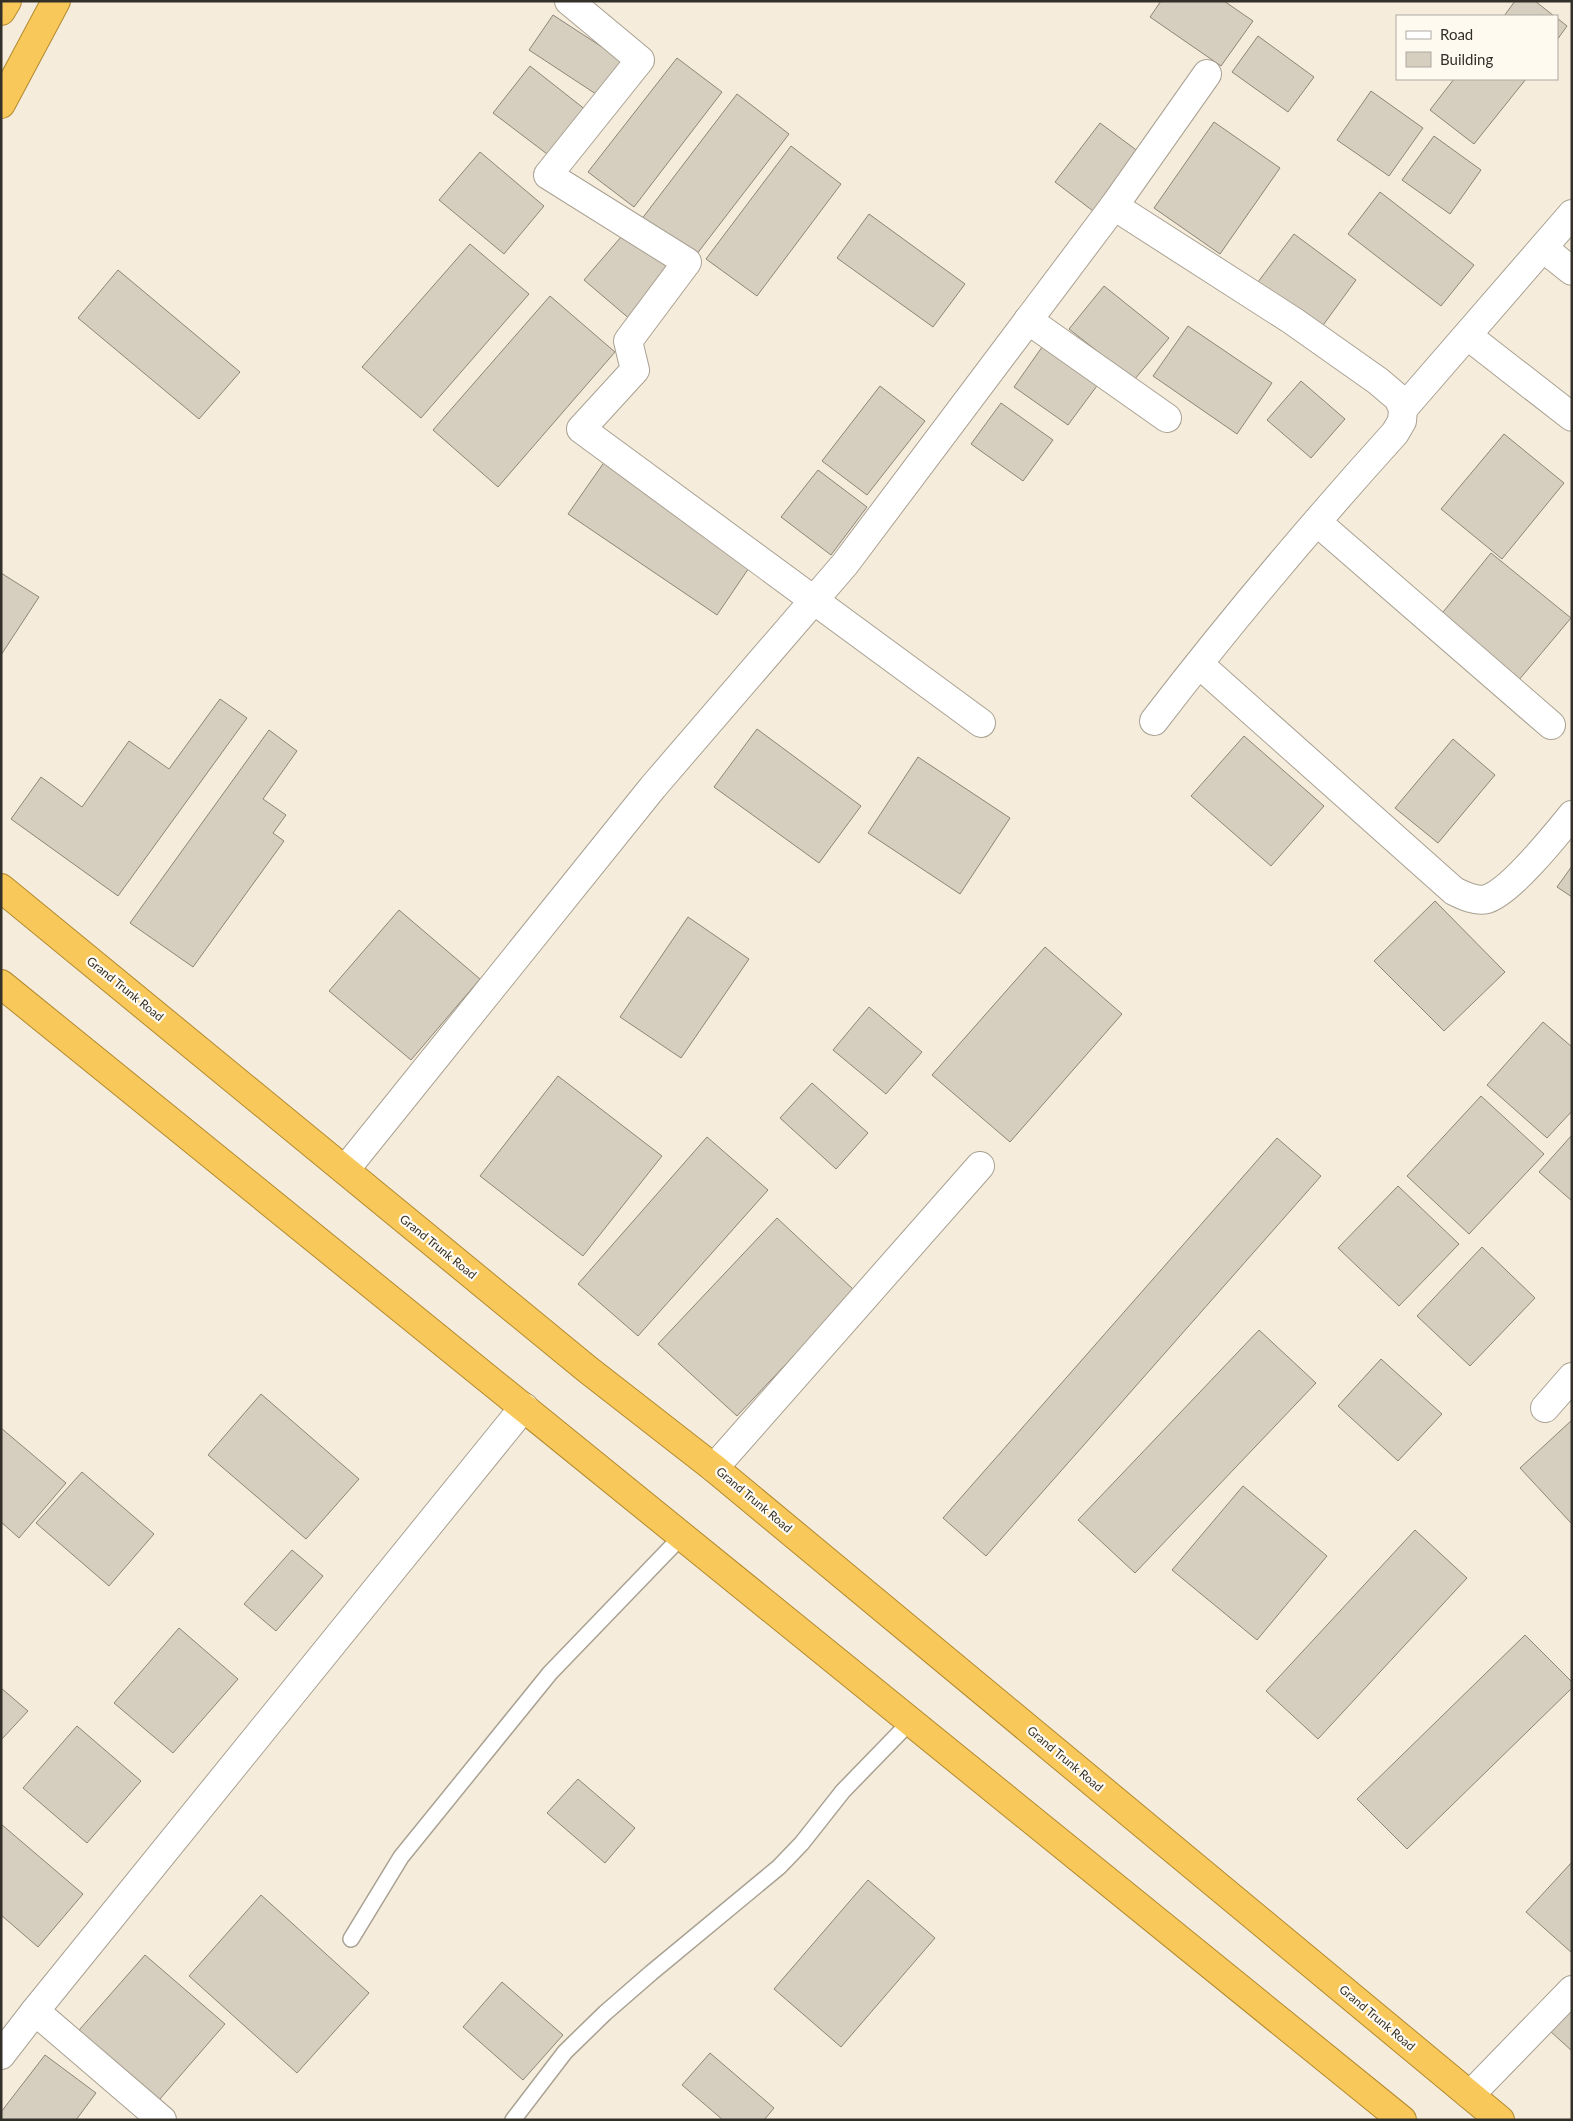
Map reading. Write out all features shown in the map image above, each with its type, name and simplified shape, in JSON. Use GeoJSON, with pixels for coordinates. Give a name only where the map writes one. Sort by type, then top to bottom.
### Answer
{"type":"FeatureCollection","features":[{"type":"Feature","properties":{"kind":"highway"},"geometry":{"type":"LineString","coordinates":[[1,11],[7,1]]}},
{"type":"Feature","properties":{"kind":"highway"},"geometry":{"type":"LineString","coordinates":[[1,104],[56,1]]}},
{"type":"Feature","properties":{"kind":"highway","name":"Grand Trunk Road"},"geometry":{"type":"LineString","coordinates":[[1,888],[587,1369],[714,1468],[1500,2120]]}},
{"type":"Feature","properties":{"kind":"highway"},"geometry":{"type":"LineString","coordinates":[[1,984],[1402,2120]]}},
{"type":"Feature","properties":{"kind":"street"},"geometry":{"type":"LineString","coordinates":[[569,1],[640,60],[548,175],[687,262],[628,341],[635,370],[581,430],[981,723]]}},
{"type":"Feature","properties":{"kind":"street"},"geometry":{"type":"LineString","coordinates":[[345,1170],[653,787],[845,564],[1114,206],[1207,74]]}},
{"type":"Feature","properties":{"kind":"street"},"geometry":{"type":"LineString","coordinates":[[1114,206],[1228,278],[1353,363],[1398,398],[1402,410],[1402,421],[1395,434],[1317,522],[1154,721]]}},
{"type":"Feature","properties":{"kind":"street"},"geometry":{"type":"LineString","coordinates":[[1402,410],[1572,214]]}},
{"type":"Feature","properties":{"kind":"street"},"geometry":{"type":"LineString","coordinates":[[1543,248],[1572,271]]}},
{"type":"Feature","properties":{"kind":"street"},"geometry":{"type":"LineString","coordinates":[[1028,320],[1167,418]]}},
{"type":"Feature","properties":{"kind":"street"},"geometry":{"type":"LineString","coordinates":[[1468,336],[1572,417]]}},
{"type":"Feature","properties":{"kind":"street"},"geometry":{"type":"LineString","coordinates":[[1317,522],[1551,725]]}},
{"type":"Feature","properties":{"kind":"street"},"geometry":{"type":"LineString","coordinates":[[1199,664],[1454,891],[1470,898],[1486,899],[1502,891],[1542,850],[1572,815]]}},
{"type":"Feature","properties":{"kind":"street"},"geometry":{"type":"LineString","coordinates":[[714,1468],[980,1166]]}},
{"type":"Feature","properties":{"kind":"street"},"geometry":{"type":"LineString","coordinates":[[1545,1408],[1572,1377]]}},
{"type":"Feature","properties":{"kind":"street"},"geometry":{"type":"LineString","coordinates":[[1,2055],[524,1407]]}},
{"type":"Feature","properties":{"kind":"street"},"geometry":{"type":"LineString","coordinates":[[1470,2095],[1572,1990]]}},
{"type":"Feature","properties":{"kind":"street"},"geometry":{"type":"LineString","coordinates":[[35,2011],[162,2120]]}},
{"type":"Feature","properties":{"kind":"lane"},"geometry":{"type":"LineString","coordinates":[[351,1939],[402,1857],[550,1673],[682,1536]]}},
{"type":"Feature","properties":{"kind":"lane"},"geometry":{"type":"LineString","coordinates":[[513,2120],[566,2052],[605,2013],[651,1973],[779,1867],[802,1843],[843,1791],[910,1722]]}},
{"type":"Feature","properties":{"kind":"building"},"geometry":{"type":"Polygon","coordinates":[[[1161,1],[1224,1],[1253,21],[1221,66],[1150,17],[1161,1]]]}},
{"type":"Feature","properties":{"kind":"building"},"geometry":{"type":"Polygon","coordinates":[[[1515,1],[1535,1],[1553,15],[1505,15],[1515,1]]]}},
{"type":"Feature","properties":{"kind":"building"},"geometry":{"type":"Polygon","coordinates":[[[553,15],[625,62],[602,98],[529,50],[553,15]]]}},
{"type":"Feature","properties":{"kind":"building"},"geometry":{"type":"Polygon","coordinates":[[[1558,19],[1567,26],[1558,39],[1558,19]]]}},
{"type":"Feature","properties":{"kind":"building"},"geometry":{"type":"Polygon","coordinates":[[[1258,36],[1314,77],[1288,112],[1232,72],[1258,36]]]}},
{"type":"Feature","properties":{"kind":"building"},"geometry":{"type":"Polygon","coordinates":[[[677,58],[722,92],[634,207],[588,172],[677,58]]]}},
{"type":"Feature","properties":{"kind":"building"},"geometry":{"type":"Polygon","coordinates":[[[530,66],[591,114],[555,160],[493,113],[530,66]]]}},
{"type":"Feature","properties":{"kind":"building"},"geometry":{"type":"Polygon","coordinates":[[[1453,80],[1525,80],[1474,144],[1430,110],[1453,80]]]}},
{"type":"Feature","properties":{"kind":"building"},"geometry":{"type":"Polygon","coordinates":[[[1371,91],[1423,128],[1389,176],[1337,140],[1371,91]]]}},
{"type":"Feature","properties":{"kind":"building"},"geometry":{"type":"Polygon","coordinates":[[[737,94],[789,134],[693,259],[641,220],[737,94]]]}},
{"type":"Feature","properties":{"kind":"building"},"geometry":{"type":"Polygon","coordinates":[[[1214,122],[1280,168],[1220,254],[1154,208],[1214,122]]]}},
{"type":"Feature","properties":{"kind":"building"},"geometry":{"type":"Polygon","coordinates":[[[1100,123],[1139,152],[1093,211],[1055,182],[1100,123]]]}},
{"type":"Feature","properties":{"kind":"building"},"geometry":{"type":"Polygon","coordinates":[[[1434,136],[1481,170],[1450,214],[1402,180],[1434,136]]]}},
{"type":"Feature","properties":{"kind":"building"},"geometry":{"type":"Polygon","coordinates":[[[791,146],[841,184],[757,296],[706,259],[791,146]]]}},
{"type":"Feature","properties":{"kind":"building"},"geometry":{"type":"Polygon","coordinates":[[[480,152],[544,206],[504,254],[439,200],[480,152]]]}},
{"type":"Feature","properties":{"kind":"building"},"geometry":{"type":"Polygon","coordinates":[[[1380,192],[1474,265],[1441,306],[1348,234],[1380,192]]]}},
{"type":"Feature","properties":{"kind":"building"},"geometry":{"type":"Polygon","coordinates":[[[869,214],[965,284],[933,327],[837,258],[869,214]]]}},
{"type":"Feature","properties":{"kind":"building"},"geometry":{"type":"Polygon","coordinates":[[[627,230],[674,270],[631,320],[584,280],[627,230]]]}},
{"type":"Feature","properties":{"kind":"building"},"geometry":{"type":"Polygon","coordinates":[[[1294,234],[1356,280],[1321,328],[1258,282],[1294,234]]]}},
{"type":"Feature","properties":{"kind":"building"},"geometry":{"type":"Polygon","coordinates":[[[470,244],[529,294],[421,418],[362,367],[470,244]]]}},
{"type":"Feature","properties":{"kind":"building"},"geometry":{"type":"Polygon","coordinates":[[[118,270],[240,372],[199,419],[78,318],[118,270]]]}},
{"type":"Feature","properties":{"kind":"building"},"geometry":{"type":"Polygon","coordinates":[[[1104,286],[1169,338],[1134,380],[1069,329],[1104,286]]]}},
{"type":"Feature","properties":{"kind":"building"},"geometry":{"type":"Polygon","coordinates":[[[550,296],[615,352],[498,487],[433,430],[550,296]]]}},
{"type":"Feature","properties":{"kind":"building"},"geometry":{"type":"Polygon","coordinates":[[[1188,326],[1272,383],[1237,434],[1153,376],[1188,326]]]}},
{"type":"Feature","properties":{"kind":"building"},"geometry":{"type":"Polygon","coordinates":[[[1047,340],[1102,379],[1068,425],[1014,387],[1047,340]]]}},
{"type":"Feature","properties":{"kind":"building"},"geometry":{"type":"Polygon","coordinates":[[[1301,381],[1345,419],[1311,458],[1267,420],[1301,381]]]}},
{"type":"Feature","properties":{"kind":"building"},"geometry":{"type":"Polygon","coordinates":[[[880,386],[925,421],[867,495],[822,461],[880,386]]]}},
{"type":"Feature","properties":{"kind":"building"},"geometry":{"type":"Polygon","coordinates":[[[1001,403],[1053,440],[1023,481],[971,444],[1001,403]]]}},
{"type":"Feature","properties":{"kind":"building"},"geometry":{"type":"Polygon","coordinates":[[[1504,434],[1564,483],[1502,559],[1441,509],[1504,434]]]}},
{"type":"Feature","properties":{"kind":"building"},"geometry":{"type":"Polygon","coordinates":[[[605,461],[753,562],[717,615],[568,514],[605,461]]]}},
{"type":"Feature","properties":{"kind":"building"},"geometry":{"type":"Polygon","coordinates":[[[818,470],[867,507],[831,555],[781,517],[818,470]]]}},
{"type":"Feature","properties":{"kind":"building"},"geometry":{"type":"Polygon","coordinates":[[[1491,553],[1571,618],[1518,681],[1439,617],[1491,553]]]}},
{"type":"Feature","properties":{"kind":"building"},"geometry":{"type":"Polygon","coordinates":[[[1,573],[39,597],[1,655],[1,573]]]}},
{"type":"Feature","properties":{"kind":"building"},"geometry":{"type":"Polygon","coordinates":[[[220,699],[247,718],[118,896],[11,819],[41,777],[82,807],[129,741],[169,769],[220,699]]]}},
{"type":"Feature","properties":{"kind":"building"},"geometry":{"type":"Polygon","coordinates":[[[757,729],[861,806],[819,863],[714,787],[757,729]]]}},
{"type":"Feature","properties":{"kind":"building"},"geometry":{"type":"Polygon","coordinates":[[[269,730],[297,751],[263,799],[286,815],[273,833],[284,841],[193,967],[130,923],[269,730]]]}},
{"type":"Feature","properties":{"kind":"building"},"geometry":{"type":"Polygon","coordinates":[[[1244,736],[1324,806],[1271,866],[1191,796],[1244,736]]]}},
{"type":"Feature","properties":{"kind":"building"},"geometry":{"type":"Polygon","coordinates":[[[1453,739],[1495,775],[1438,843],[1395,808],[1453,739]]]}},
{"type":"Feature","properties":{"kind":"building"},"geometry":{"type":"Polygon","coordinates":[[[918,757],[1010,818],[960,894],[868,833],[918,757]]]}},
{"type":"Feature","properties":{"kind":"building"},"geometry":{"type":"Polygon","coordinates":[[[1572,866],[1572,897],[1557,887],[1572,866]]]}},
{"type":"Feature","properties":{"kind":"building"},"geometry":{"type":"Polygon","coordinates":[[[1435,901],[1505,972],[1444,1031],[1374,961],[1435,901]]]}},
{"type":"Feature","properties":{"kind":"building"},"geometry":{"type":"Polygon","coordinates":[[[399,910],[480,979],[411,1060],[329,991],[399,910]]]}},
{"type":"Feature","properties":{"kind":"building"},"geometry":{"type":"Polygon","coordinates":[[[688,917],[749,959],[681,1058],[620,1017],[688,917]]]}},
{"type":"Feature","properties":{"kind":"building"},"geometry":{"type":"Polygon","coordinates":[[[1045,947],[1122,1014],[1010,1142],[932,1075],[1045,947]]]}},
{"type":"Feature","properties":{"kind":"building"},"geometry":{"type":"Polygon","coordinates":[[[869,1007],[922,1052],[886,1094],[833,1050],[869,1007]]]}},
{"type":"Feature","properties":{"kind":"building"},"geometry":{"type":"Polygon","coordinates":[[[1543,1022],[1572,1047],[1572,1111],[1547,1138],[1487,1085],[1543,1022]]]}},
{"type":"Feature","properties":{"kind":"building"},"geometry":{"type":"Polygon","coordinates":[[[558,1076],[662,1156],[583,1256],[480,1176],[558,1076]]]}},
{"type":"Feature","properties":{"kind":"building"},"geometry":{"type":"Polygon","coordinates":[[[812,1083],[868,1133],[836,1169],[780,1118],[812,1083]]]}},
{"type":"Feature","properties":{"kind":"building"},"geometry":{"type":"Polygon","coordinates":[[[1481,1096],[1544,1154],[1469,1234],[1407,1176],[1481,1096]]]}},
{"type":"Feature","properties":{"kind":"building"},"geometry":{"type":"Polygon","coordinates":[[[1572,1135],[1572,1201],[1539,1172],[1572,1135]]]}},
{"type":"Feature","properties":{"kind":"building"},"geometry":{"type":"Polygon","coordinates":[[[707,1137],[768,1190],[638,1336],[578,1284],[707,1137]]]}},
{"type":"Feature","properties":{"kind":"building"},"geometry":{"type":"Polygon","coordinates":[[[1277,1138],[1321,1176],[986,1556],[943,1518],[1277,1138]]]}},
{"type":"Feature","properties":{"kind":"building"},"geometry":{"type":"Polygon","coordinates":[[[1398,1186],[1459,1244],[1399,1306],[1338,1248],[1398,1186]]]}},
{"type":"Feature","properties":{"kind":"building"},"geometry":{"type":"Polygon","coordinates":[[[777,1218],[855,1291],[737,1416],[658,1344],[777,1218]]]}},
{"type":"Feature","properties":{"kind":"building"},"geometry":{"type":"Polygon","coordinates":[[[1482,1247],[1535,1298],[1470,1366],[1417,1316],[1482,1247]]]}},
{"type":"Feature","properties":{"kind":"building"},"geometry":{"type":"Polygon","coordinates":[[[1259,1330],[1316,1383],[1135,1573],[1078,1520],[1259,1330]]]}},
{"type":"Feature","properties":{"kind":"building"},"geometry":{"type":"Polygon","coordinates":[[[1381,1359],[1442,1414],[1398,1461],[1338,1406],[1381,1359]]]}},
{"type":"Feature","properties":{"kind":"building"},"geometry":{"type":"Polygon","coordinates":[[[261,1394],[359,1479],[306,1539],[208,1455],[261,1394]]]}},
{"type":"Feature","properties":{"kind":"building"},"geometry":{"type":"Polygon","coordinates":[[[1572,1420],[1572,1522],[1571,1523],[1520,1468],[1572,1420]]]}},
{"type":"Feature","properties":{"kind":"building"},"geometry":{"type":"Polygon","coordinates":[[[1,1428],[66,1483],[19,1538],[1,1522],[1,1428]]]}},
{"type":"Feature","properties":{"kind":"building"},"geometry":{"type":"Polygon","coordinates":[[[82,1472],[154,1534],[109,1586],[36,1523],[82,1472]]]}},
{"type":"Feature","properties":{"kind":"building"},"geometry":{"type":"Polygon","coordinates":[[[1243,1486],[1327,1556],[1257,1640],[1172,1570],[1243,1486]]]}},
{"type":"Feature","properties":{"kind":"building"},"geometry":{"type":"Polygon","coordinates":[[[1415,1530],[1467,1578],[1318,1739],[1266,1691],[1415,1530]]]}},
{"type":"Feature","properties":{"kind":"building"},"geometry":{"type":"Polygon","coordinates":[[[292,1550],[323,1576],[276,1631],[244,1604],[292,1550]]]}},
{"type":"Feature","properties":{"kind":"building"},"geometry":{"type":"Polygon","coordinates":[[[179,1628],[238,1679],[173,1753],[114,1703],[179,1628]]]}},
{"type":"Feature","properties":{"kind":"building"},"geometry":{"type":"Polygon","coordinates":[[[1525,1635],[1572,1682],[1572,1688],[1407,1849],[1357,1799],[1525,1635]]]}},
{"type":"Feature","properties":{"kind":"building"},"geometry":{"type":"Polygon","coordinates":[[[1,1688],[28,1711],[1,1740],[1,1688]]]}},
{"type":"Feature","properties":{"kind":"building"},"geometry":{"type":"Polygon","coordinates":[[[77,1726],[141,1781],[87,1843],[23,1788],[77,1726]]]}},
{"type":"Feature","properties":{"kind":"building"},"geometry":{"type":"Polygon","coordinates":[[[578,1779],[635,1828],[605,1863],[547,1813],[578,1779]]]}},
{"type":"Feature","properties":{"kind":"building"},"geometry":{"type":"Polygon","coordinates":[[[1,1824],[83,1894],[38,1947],[1,1915],[1,1824]]]}},
{"type":"Feature","properties":{"kind":"building"},"geometry":{"type":"Polygon","coordinates":[[[1572,1862],[1572,1953],[1526,1912],[1572,1862]]]}},
{"type":"Feature","properties":{"kind":"building"},"geometry":{"type":"Polygon","coordinates":[[[868,1880],[935,1938],[841,2047],[774,1989],[868,1880]]]}},
{"type":"Feature","properties":{"kind":"building"},"geometry":{"type":"Polygon","coordinates":[[[261,1895],[369,1993],[297,2073],[189,1976],[261,1895]]]}},
{"type":"Feature","properties":{"kind":"building"},"geometry":{"type":"Polygon","coordinates":[[[145,1955],[225,2024],[153,2107],[73,2037],[145,1955]]]}},
{"type":"Feature","properties":{"kind":"building"},"geometry":{"type":"Polygon","coordinates":[[[502,1982],[563,2035],[523,2080],[463,2027],[502,1982]]]}},
{"type":"Feature","properties":{"kind":"building"},"geometry":{"type":"Polygon","coordinates":[[[1572,2007],[1572,2051],[1550,2031],[1572,2007]]]}},
{"type":"Feature","properties":{"kind":"building"},"geometry":{"type":"Polygon","coordinates":[[[710,2053],[774,2108],[764,2120],[723,2120],[682,2085],[710,2053]]]}},
{"type":"Feature","properties":{"kind":"building"},"geometry":{"type":"Polygon","coordinates":[[[45,2055],[96,2093],[76,2120],[1,2120],[1,2112],[45,2055]]]}}]}
